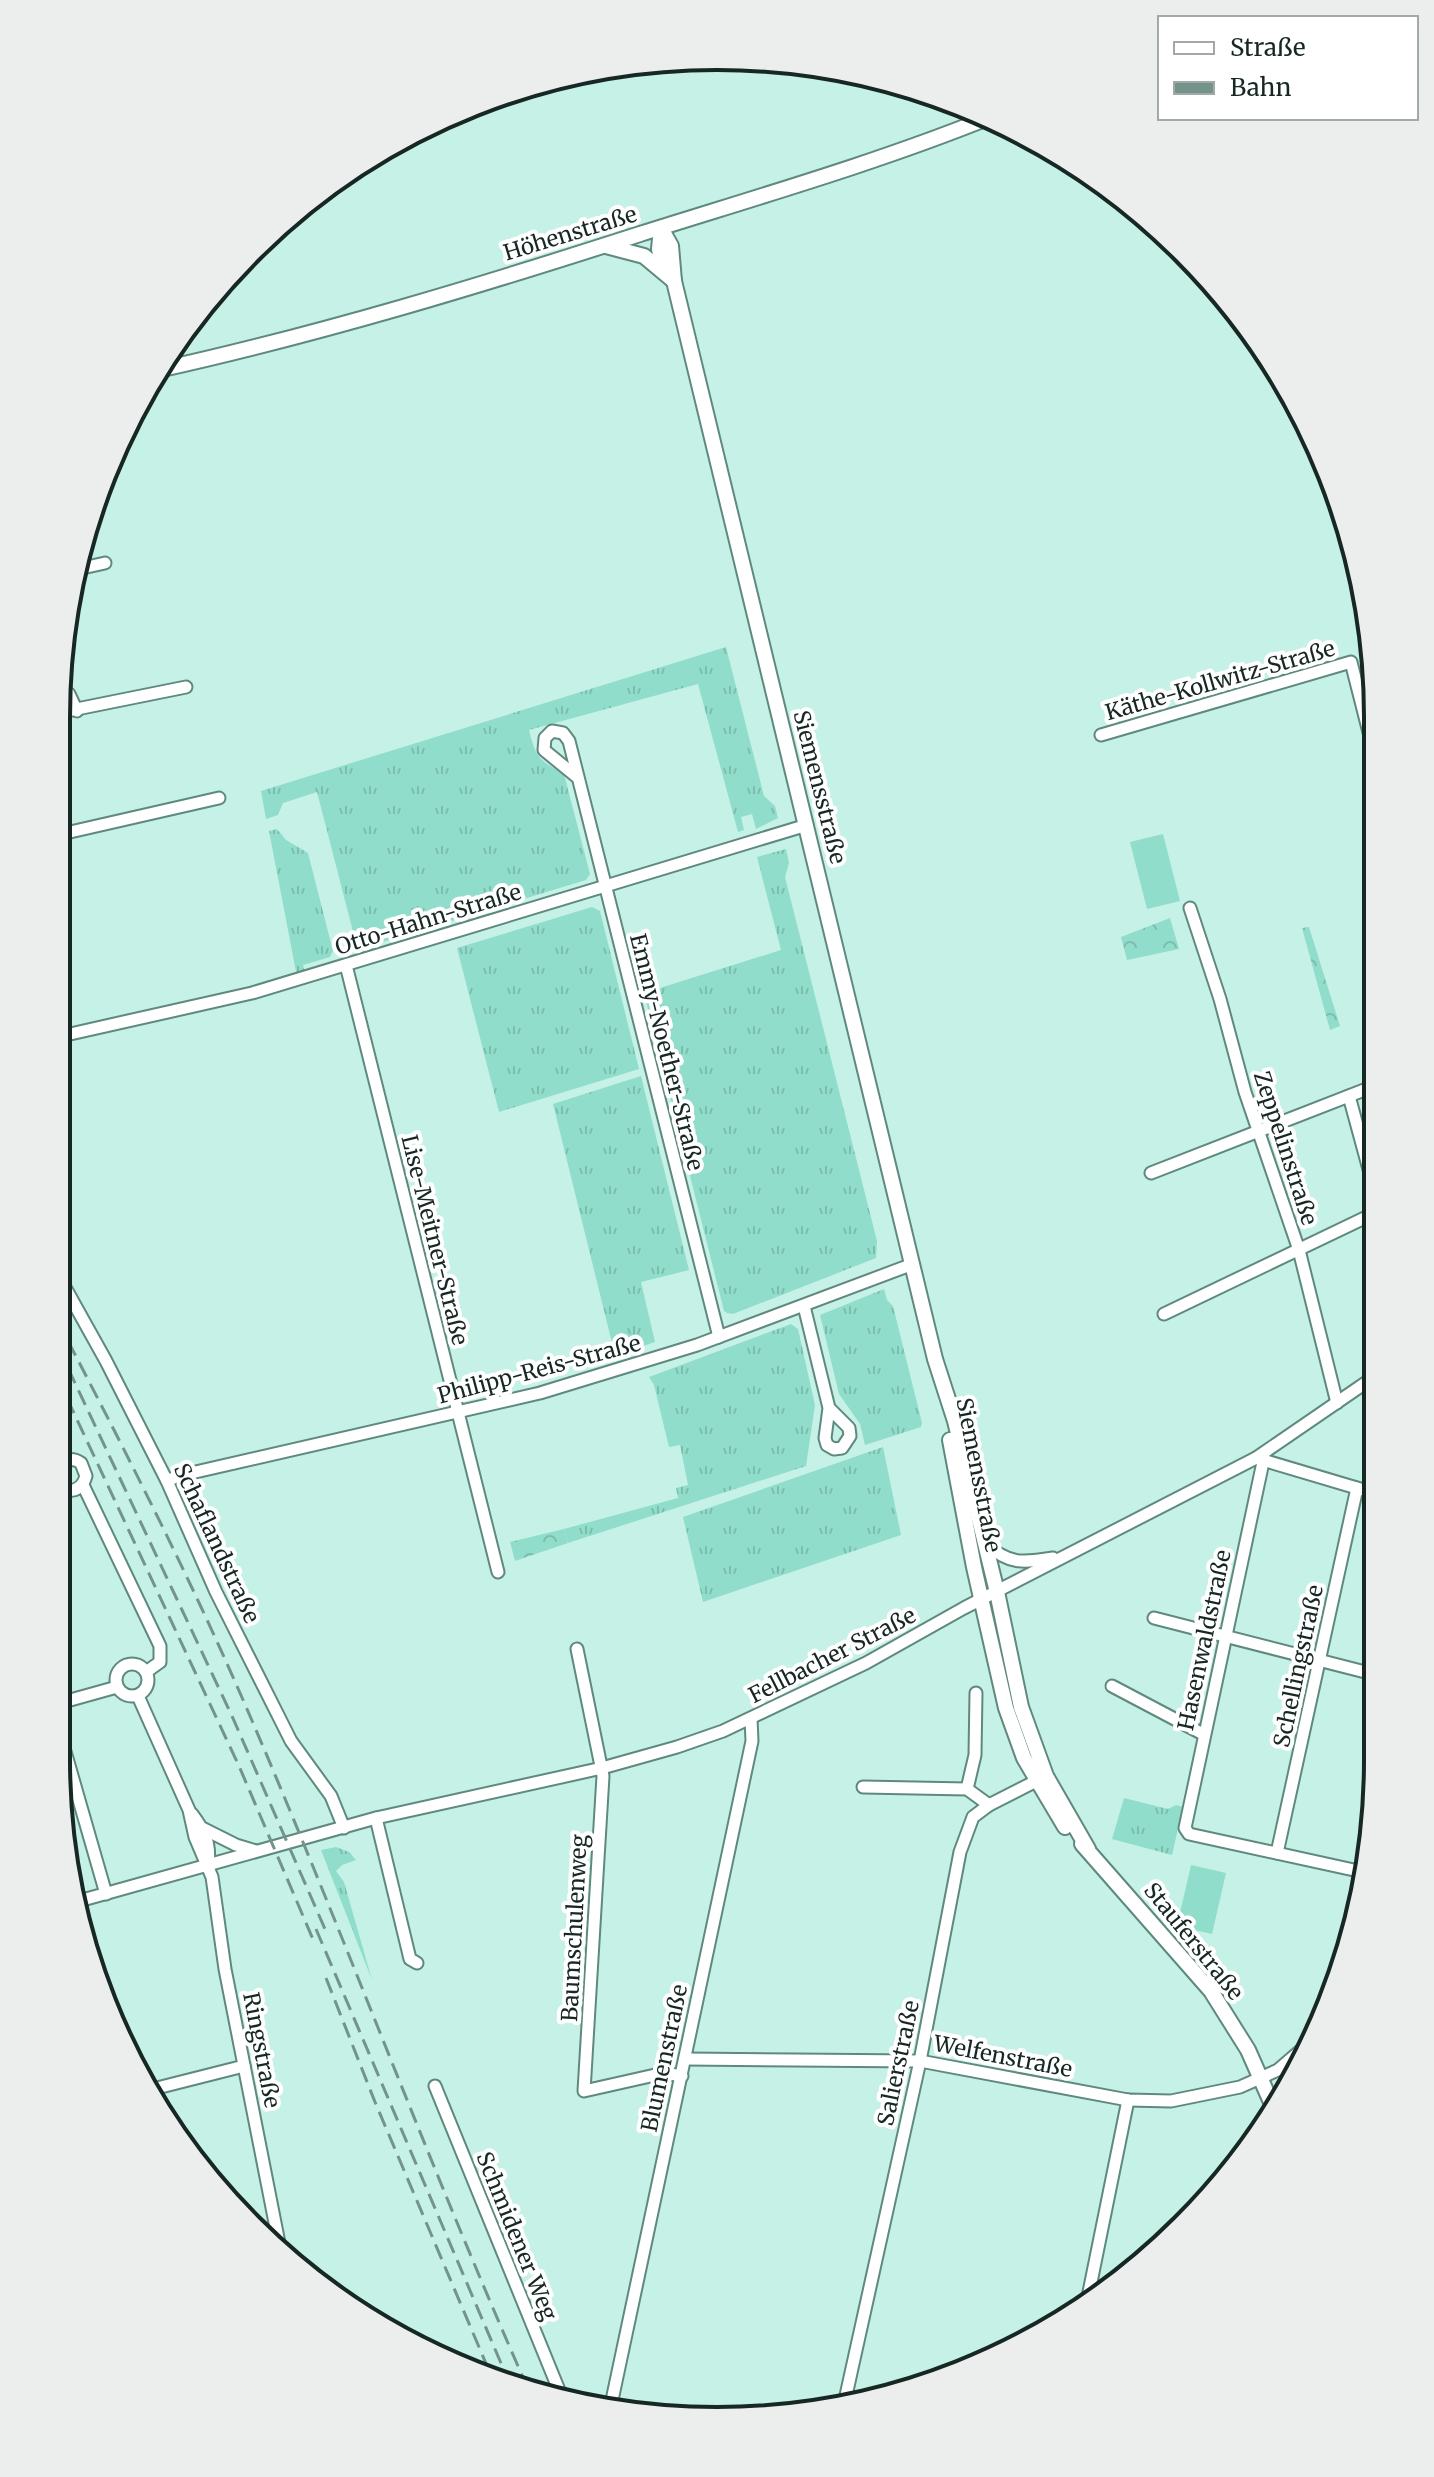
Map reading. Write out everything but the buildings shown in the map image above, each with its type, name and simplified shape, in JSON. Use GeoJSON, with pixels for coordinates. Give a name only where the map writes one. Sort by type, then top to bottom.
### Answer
{"type":"FeatureCollection","features":[{"type":"Feature","properties":{"kind":"main road","name":"Höhenstraße"},"geometry":{"type":"LineString","coordinates":[[174,366],[437,297],[932,141],[974,123]]}},
{"type":"Feature","properties":{"kind":"main road","name":"Siemensstraße"},"geometry":{"type":"LineString","coordinates":[[661,228],[659,249],[669,276],[807,825],[913,1264],[982,1599]]}},
{"type":"Feature","properties":{"kind":"main road"},"geometry":{"type":"LineString","coordinates":[[606,245],[644,256],[669,276]]}},
{"type":"Feature","properties":{"kind":"main road","name":"Siemensstraße"},"geometry":{"type":"LineString","coordinates":[[935,1359],[955,1421],[997,1592]]}},
{"type":"Feature","properties":{"kind":"main road","name":"Stauferstraße"},"geometry":{"type":"LineString","coordinates":[[997,1592],[1021,1707],[1041,1778]]}},
{"type":"Feature","properties":{"kind":"main road","name":"Stauferstraße"},"geometry":{"type":"LineString","coordinates":[[982,1599],[1006,1708],[1024,1758],[1088,1849],[1211,1991],[1248,2050],[1269,2096]]}},
{"type":"Feature","properties":{"kind":"street"},"geometry":{"type":"LineString","coordinates":[[88,567],[105,563]]}},
{"type":"Feature","properties":{"kind":"street","name":"Käthe-Kollwitz-Straße"},"geometry":{"type":"LineString","coordinates":[[1101,735],[1351,662],[1364,706]]}},
{"type":"Feature","properties":{"kind":"street"},"geometry":{"type":"LineString","coordinates":[[70,712],[186,687]]}},
{"type":"Feature","properties":{"kind":"street"},"geometry":{"type":"LineString","coordinates":[[70,697],[77,711]]}},
{"type":"Feature","properties":{"kind":"street","name":"Emmy-Noether-Straße"},"geometry":{"type":"LineString","coordinates":[[577,777],[719,1337]]}},
{"type":"Feature","properties":{"kind":"street"},"geometry":{"type":"LineString","coordinates":[[70,832],[219,798]]}},
{"type":"Feature","properties":{"kind":"street","name":"Otto-Hahn-Straße"},"geometry":{"type":"LineString","coordinates":[[70,1034],[252,993],[807,825]]}},
{"type":"Feature","properties":{"kind":"street","name":"Zeppelinstraße"},"geometry":{"type":"LineString","coordinates":[[1190,908],[1299,1250],[1337,1403]]}},
{"type":"Feature","properties":{"kind":"street","name":"Lise-Meitner-Straße"},"geometry":{"type":"LineString","coordinates":[[346,965],[498,1572]]}},
{"type":"Feature","properties":{"kind":"street"},"geometry":{"type":"LineString","coordinates":[[1151,1173],[1364,1090]]}},
{"type":"Feature","properties":{"kind":"street"},"geometry":{"type":"LineString","coordinates":[[1349,1096],[1364,1151]]}},
{"type":"Feature","properties":{"kind":"street"},"geometry":{"type":"LineString","coordinates":[[1164,1314],[1364,1218]]}},
{"type":"Feature","properties":{"kind":"street","name":"Philipp-Reis-Straße"},"geometry":{"type":"LineString","coordinates":[[167,1481],[540,1393],[719,1337],[913,1264]]}},
{"type":"Feature","properties":{"kind":"street","name":"Schaflandstraße"},"geometry":{"type":"LineString","coordinates":[[70,1296],[167,1481],[216,1592],[291,1741],[331,1796],[344,1828]]}},
{"type":"Feature","properties":{"kind":"street"},"geometry":{"type":"LineString","coordinates":[[804,1306],[829,1408]]}},
{"type":"Feature","properties":{"kind":"street","name":"Fellbacher Straße"},"geometry":{"type":"LineString","coordinates":[[85,1899],[376,1818],[602,1768],[677,1747],[751,1719],[893,1650],[1062,1557],[1259,1460],[1364,1384]]}},
{"type":"Feature","properties":{"kind":"street"},"geometry":{"type":"LineString","coordinates":[[70,1459],[81,1463],[86,1476],[83,1485],[160,1646],[160,1662],[146,1672]]}},
{"type":"Feature","properties":{"kind":"street"},"geometry":{"type":"LineString","coordinates":[[1259,1460],[1364,1490]]}},
{"type":"Feature","properties":{"kind":"street","name":"Hasenwaldstraße"},"geometry":{"type":"LineString","coordinates":[[1259,1460],[1185,1828],[1189,1834],[1277,1853]]}},
{"type":"Feature","properties":{"kind":"street"},"geometry":{"type":"LineString","coordinates":[[70,1491],[83,1485]]}},
{"type":"Feature","properties":{"kind":"street","name":"Schellingstraße"},"geometry":{"type":"LineString","coordinates":[[1277,1853],[1357,1488]]}},
{"type":"Feature","properties":{"kind":"street"},"geometry":{"type":"LineString","coordinates":[[985,1543],[1003,1558],[1017,1562],[1062,1557]]}},
{"type":"Feature","properties":{"kind":"street"},"geometry":{"type":"LineString","coordinates":[[1154,1618],[1364,1671]]}},
{"type":"Feature","properties":{"kind":"street","name":"Baumschulenweg"},"geometry":{"type":"LineString","coordinates":[[577,1649],[602,1768],[584,2091],[664,2073],[682,2076]]}},
{"type":"Feature","properties":{"kind":"street"},"geometry":{"type":"LineString","coordinates":[[135,1664],[146,1672],[148,1685],[138,1696],[126,1696],[117,1687],[117,1674],[124,1666],[135,1664]]}},
{"type":"Feature","properties":{"kind":"street"},"geometry":{"type":"LineString","coordinates":[[1112,1686],[1203,1734]]}},
{"type":"Feature","properties":{"kind":"street"},"geometry":{"type":"LineString","coordinates":[[70,1700],[117,1687]]}},
{"type":"Feature","properties":{"kind":"street"},"geometry":{"type":"LineString","coordinates":[[967,1789],[975,1755],[976,1693]]}},
{"type":"Feature","properties":{"kind":"street"},"geometry":{"type":"LineString","coordinates":[[138,1696],[189,1810],[201,1853],[208,1864]]}},
{"type":"Feature","properties":{"kind":"street","name":"Blumenstraße"},"geometry":{"type":"LineString","coordinates":[[612,2398],[752,1741],[751,1719]]}},
{"type":"Feature","properties":{"kind":"street"},"geometry":{"type":"LineString","coordinates":[[70,1770],[106,1894]]}},
{"type":"Feature","properties":{"kind":"street","name":"Salierstraße"},"geometry":{"type":"LineString","coordinates":[[846,2394],[920,2061],[960,1852],[973,1817],[989,1805],[1041,1778]]}},
{"type":"Feature","properties":{"kind":"street"},"geometry":{"type":"LineString","coordinates":[[863,1787],[967,1789],[989,1805]]}},
{"type":"Feature","properties":{"kind":"street"},"geometry":{"type":"LineString","coordinates":[[189,1810],[202,1827],[210,1849],[208,1864]]}},
{"type":"Feature","properties":{"kind":"street"},"geometry":{"type":"LineString","coordinates":[[376,1818],[410,1959],[417,1963]]}},
{"type":"Feature","properties":{"kind":"street"},"geometry":{"type":"LineString","coordinates":[[202,1827],[236,1845],[256,1851]]}},
{"type":"Feature","properties":{"kind":"street"},"geometry":{"type":"LineString","coordinates":[[1277,1853],[1354,1870]]}},
{"type":"Feature","properties":{"kind":"street","name":"Ringstraße"},"geometry":{"type":"LineString","coordinates":[[208,1864],[277,2234]]}},
{"type":"Feature","properties":{"kind":"street","name":"Welfenstraße"},"geometry":{"type":"LineString","coordinates":[[685,2059],[920,2061],[1128,2100],[1171,2101],[1240,2087],[1289,2062]]}},
{"type":"Feature","properties":{"kind":"street"},"geometry":{"type":"LineString","coordinates":[[159,2087],[244,2066]]}},
{"type":"Feature","properties":{"kind":"street","name":"Schmidener Weg"},"geometry":{"type":"LineString","coordinates":[[435,2086],[558,2387]]}},
{"type":"Feature","properties":{"kind":"street"},"geometry":{"type":"LineString","coordinates":[[1090,2288],[1128,2100]]}},
{"type":"Feature","properties":{"kind":"green space"},"geometry":{"type":"Polygon","coordinates":[[[726,647],[764,796],[775,806],[778,818],[756,829],[752,814],[741,817],[744,830],[738,832],[698,684],[529,730],[540,757],[564,774],[590,874],[586,880],[366,947],[356,943],[317,792],[283,803],[278,815],[266,819],[261,791],[726,647]]]}},
{"type":"Feature","properties":{"kind":"green space"},"geometry":{"type":"Polygon","coordinates":[[[277,829],[286,840],[308,853],[333,951],[330,957],[303,965],[305,974],[297,977],[269,831],[277,829]]]}},
{"type":"Feature","properties":{"kind":"green space"},"geometry":{"type":"Polygon","coordinates":[[[1163,834],[1180,901],[1147,909],[1130,842],[1163,834]]]}},
{"type":"Feature","properties":{"kind":"green space"},"geometry":{"type":"Polygon","coordinates":[[[786,849],[789,863],[785,877],[877,1241],[876,1258],[733,1314],[724,1311],[644,993],[781,950],[757,857],[786,849]]]}},
{"type":"Feature","properties":{"kind":"green space"},"geometry":{"type":"Polygon","coordinates":[[[592,907],[600,911],[639,1069],[499,1112],[457,948],[592,907]]]}},
{"type":"Feature","properties":{"kind":"green space"},"geometry":{"type":"Polygon","coordinates":[[[1170,918],[1179,949],[1127,960],[1121,937],[1170,918]]]}},
{"type":"Feature","properties":{"kind":"green space"},"geometry":{"type":"Polygon","coordinates":[[[1309,927],[1340,1026],[1330,1030],[1302,928],[1309,927]]]}},
{"type":"Feature","properties":{"kind":"green space"},"geometry":{"type":"Polygon","coordinates":[[[641,1076],[689,1270],[641,1282],[655,1342],[615,1355],[553,1104],[641,1076]]]}},
{"type":"Feature","properties":{"kind":"green space"},"geometry":{"type":"Polygon","coordinates":[[[884,1289],[887,1300],[893,1306],[922,1423],[921,1427],[865,1445],[860,1424],[839,1394],[820,1315],[884,1289]]]}},
{"type":"Feature","properties":{"kind":"green space"},"geometry":{"type":"Polygon","coordinates":[[[791,1324],[798,1329],[815,1405],[806,1466],[568,1543],[564,1529],[678,1498],[676,1488],[688,1485],[680,1445],[669,1447],[654,1385],[649,1377],[791,1324]]]}},
{"type":"Feature","properties":{"kind":"green space"},"geometry":{"type":"Polygon","coordinates":[[[883,1447],[901,1535],[703,1602],[683,1517],[883,1447]]]}},
{"type":"Feature","properties":{"kind":"green space"},"geometry":{"type":"Polygon","coordinates":[[[564,1529],[568,1543],[515,1561],[510,1542],[564,1529]]]}},
{"type":"Feature","properties":{"kind":"green space"},"geometry":{"type":"Polygon","coordinates":[[[1124,1798],[1168,1809],[1176,1805],[1183,1807],[1172,1855],[1112,1839],[1124,1798]]]}},
{"type":"Feature","properties":{"kind":"green space"},"geometry":{"type":"Polygon","coordinates":[[[336,1847],[349,1852],[356,1860],[336,1871],[344,1882],[372,1980],[321,1850],[336,1847]]]}},
{"type":"Feature","properties":{"kind":"green space"},"geometry":{"type":"Polygon","coordinates":[[[1191,1865],[1226,1873],[1212,1934],[1177,1926],[1191,1865]]]}},
{"type":"Feature","properties":{"kind":"railway"},"geometry":{"type":"LineString","coordinates":[[70,1345],[157,1516],[228,1666],[523,2377]]}},
{"type":"Feature","properties":{"kind":"railway"},"geometry":{"type":"LineString","coordinates":[[70,1372],[232,1716],[328,1936]]}},
{"type":"Feature","properties":{"kind":"railway"},"geometry":{"type":"LineString","coordinates":[[70,1405],[239,1766],[315,1944]]}},
{"type":"Feature","properties":{"kind":"railway"},"geometry":{"type":"LineString","coordinates":[[316,1929],[504,2371]]}},
{"type":"Feature","properties":{"kind":"railway"},"geometry":{"type":"LineString","coordinates":[[326,1978],[486,2365]]}}]}
